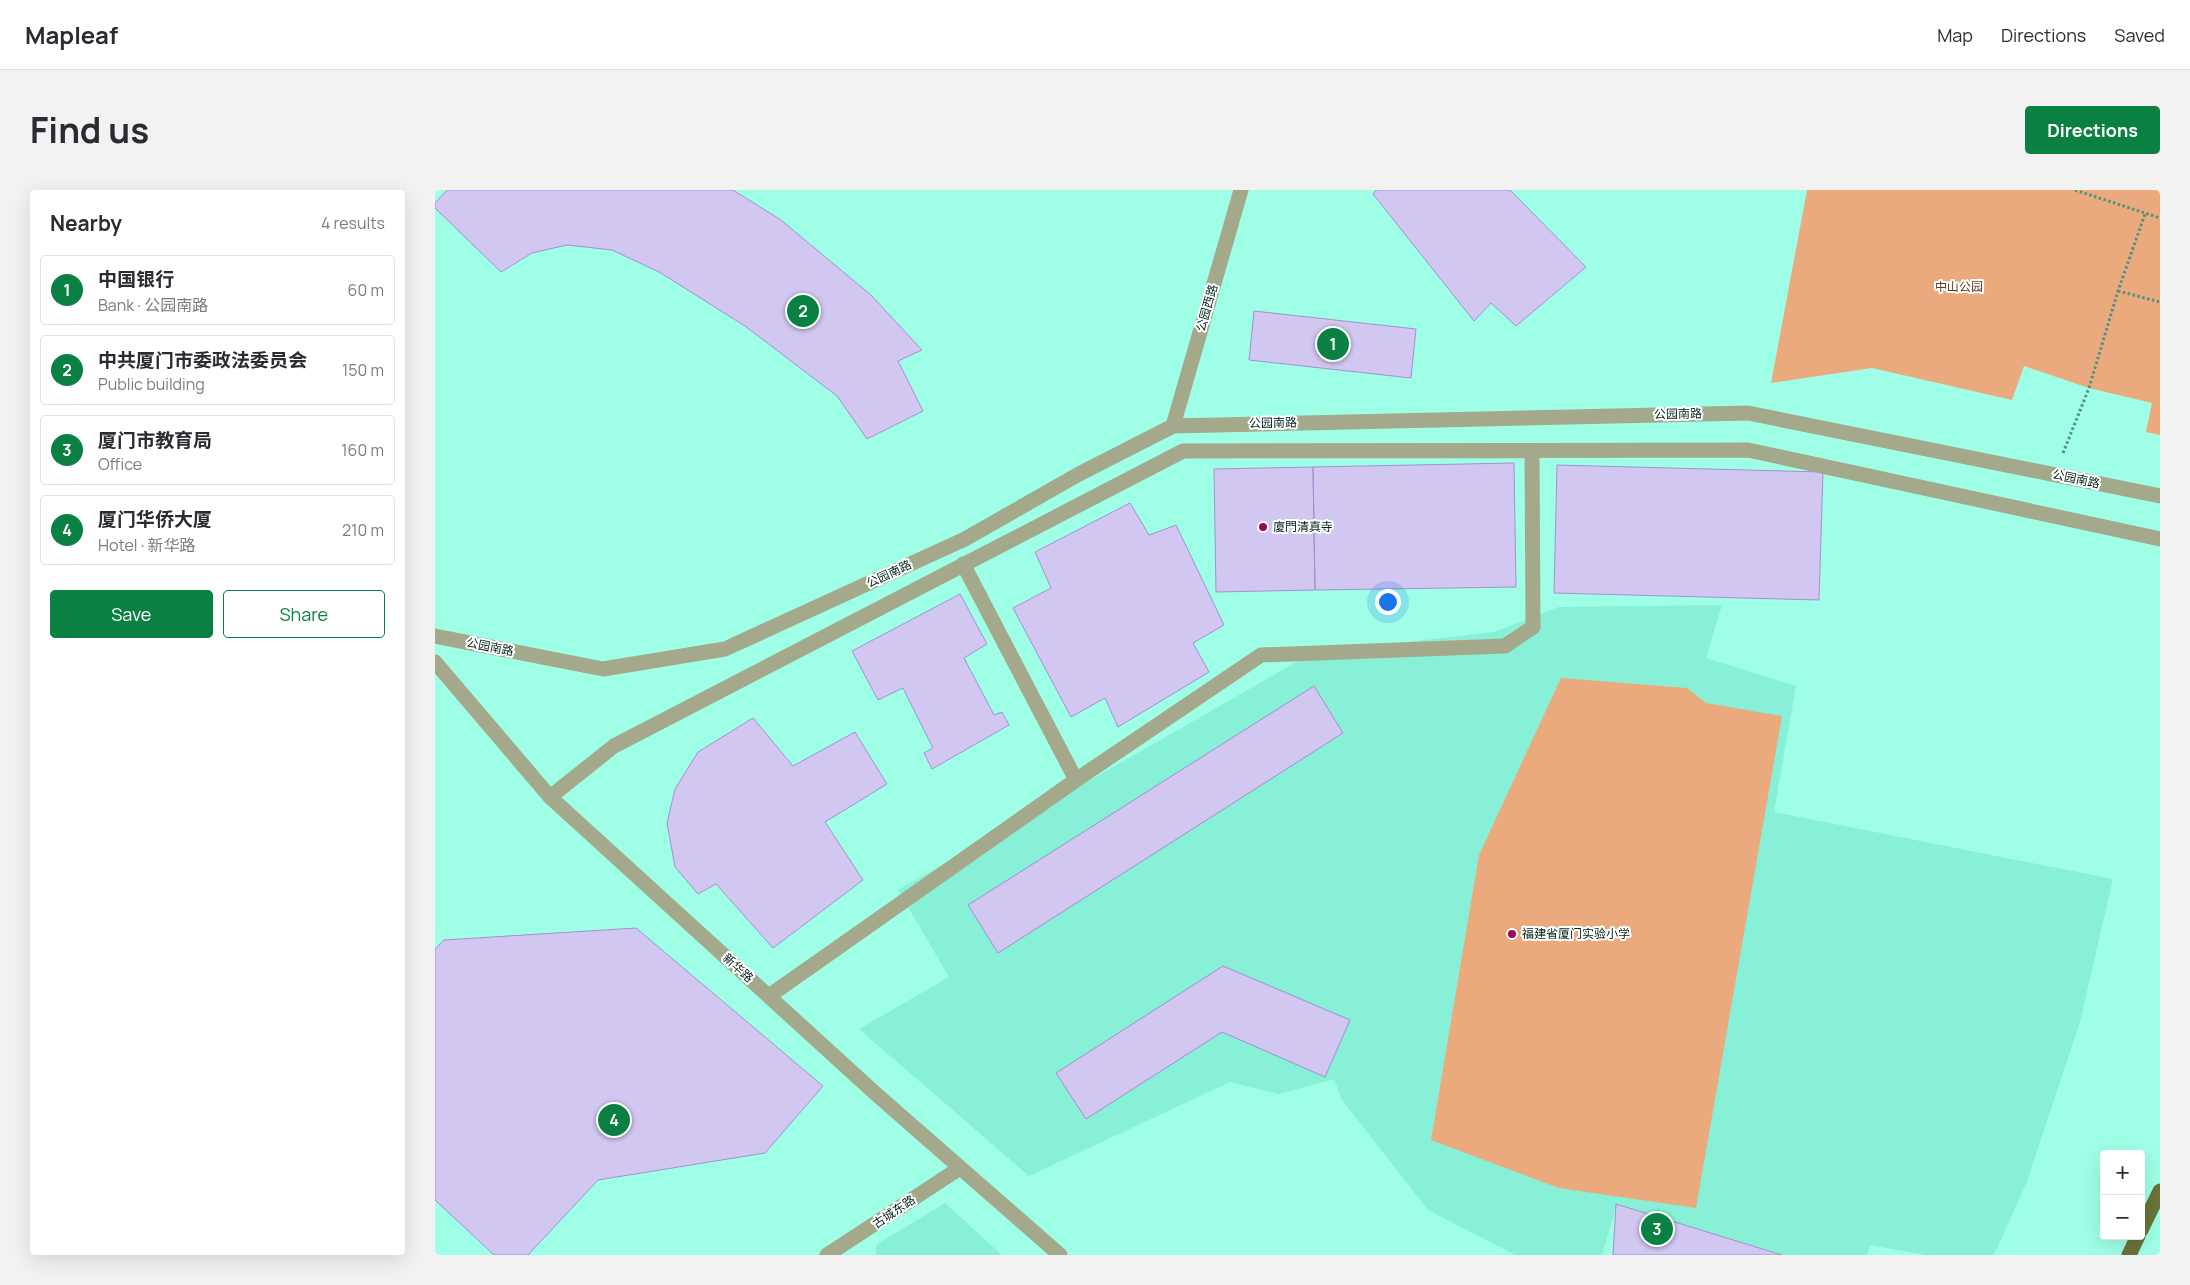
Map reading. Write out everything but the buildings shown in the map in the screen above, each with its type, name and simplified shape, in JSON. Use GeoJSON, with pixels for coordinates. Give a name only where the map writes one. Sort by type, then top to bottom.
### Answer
{"type":"FeatureCollection","features":[{"type":"Feature","properties":{"kind":"main road"},"geometry":{"type":"LineString","coordinates":[[2145,1222],[2160,1191]]}},
{"type":"Feature","properties":{"kind":"main road"},"geometry":{"type":"LineString","coordinates":[[2129,1255],[2136,1240]]}},
{"type":"Feature","properties":{"kind":"street","name":"公园西路"},"geometry":{"type":"LineString","coordinates":[[1173,426],[1241,190]]}},
{"type":"Feature","properties":{"kind":"street","name":"公园南路"},"geometry":{"type":"LineString","coordinates":[[435,636],[603,669],[725,649],[965,539],[1079,474],[1173,426],[1748,413],[2160,496]]}},
{"type":"Feature","properties":{"kind":"street","name":"公园南路"},"geometry":{"type":"LineString","coordinates":[[550,797],[614,746],[1183,451],[1532,452],[1748,450],[2160,539]]}},
{"type":"Feature","properties":{"kind":"street"},"geometry":{"type":"LineString","coordinates":[[769,996],[1075,780],[1261,655],[1505,646],[1533,627],[1532,452]]}},
{"type":"Feature","properties":{"kind":"street"},"geometry":{"type":"LineString","coordinates":[[963,564],[1075,780]]}},
{"type":"Feature","properties":{"kind":"street","name":"新华路"},"geometry":{"type":"LineString","coordinates":[[435,662],[550,797],[769,996],[1060,1255]]}},
{"type":"Feature","properties":{"kind":"street","name":"古城东路"},"geometry":{"type":"LineString","coordinates":[[827,1255],[961,1168]]}},
{"type":"Feature","properties":{"kind":"path"},"geometry":{"type":"LineString","coordinates":[[2075,190],[2160,218]]}},
{"type":"Feature","properties":{"kind":"path"},"geometry":{"type":"LineString","coordinates":[[2054,474],[2089,388],[2145,214]]}},
{"type":"Feature","properties":{"kind":"path"},"geometry":{"type":"LineString","coordinates":[[2119,291],[2160,302]]}},
{"type":"Feature","properties":{"kind":"shaded area","name":"福建省厦门实验小学"},"geometry":{"type":"Polygon","coordinates":[[[1722,605],[1706,658],[1796,686],[1774,812],[2113,879],[2080,1022],[2026,1184],[1994,1255],[1926,1255],[1870,1245],[1867,1255],[1782,1255],[1617,1204],[1602,1255],[1515,1255],[1428,1210],[1342,1100],[1334,1079],[1279,1094],[1230,1082],[1029,1176],[859,1029],[949,977],[898,890],[1312,653],[1494,632],[1559,607],[1722,605]]]}},
{"type":"Feature","properties":{"kind":"shaded area"},"geometry":{"type":"Polygon","coordinates":[[[945,1203],[1002,1255],[876,1255],[876,1245],[945,1203]]]}},
{"type":"Feature","properties":{"kind":"green space","name":"中山公园"},"geometry":{"type":"Polygon","coordinates":[[[1807,190],[2160,190],[2160,435],[2146,432],[2152,403],[2089,388],[2024,366],[2012,400],[1872,368],[1771,383],[1807,190]]]}},
{"type":"Feature","properties":{"kind":"green space"},"geometry":{"type":"Polygon","coordinates":[[[1561,678],[1687,688],[1706,703],[1782,716],[1696,1208],[1559,1188],[1431,1140],[1479,855],[1561,678]]]}},
{"type":"Feature","properties":{"kind":"place","name":"中共厦门市委政法委员会"},"geometry":{"type":"Point","coordinates":[803,311]}},
{"type":"Feature","properties":{"kind":"place","name":"中国银行"},"geometry":{"type":"Point","coordinates":[1333,344]}},
{"type":"Feature","properties":{"kind":"place","name":"廈門清真寺"},"geometry":{"type":"Point","coordinates":[1263,527]}},
{"type":"Feature","properties":{"kind":"place","name":"福建省厦门实验小学"},"geometry":{"type":"Point","coordinates":[1512,934]}},
{"type":"Feature","properties":{"kind":"place","name":"厦门华侨大厦"},"geometry":{"type":"Point","coordinates":[614,1120]}},
{"type":"Feature","properties":{"kind":"place","name":"厦门市教育局"},"geometry":{"type":"Point","coordinates":[1657,1229]}}]}
